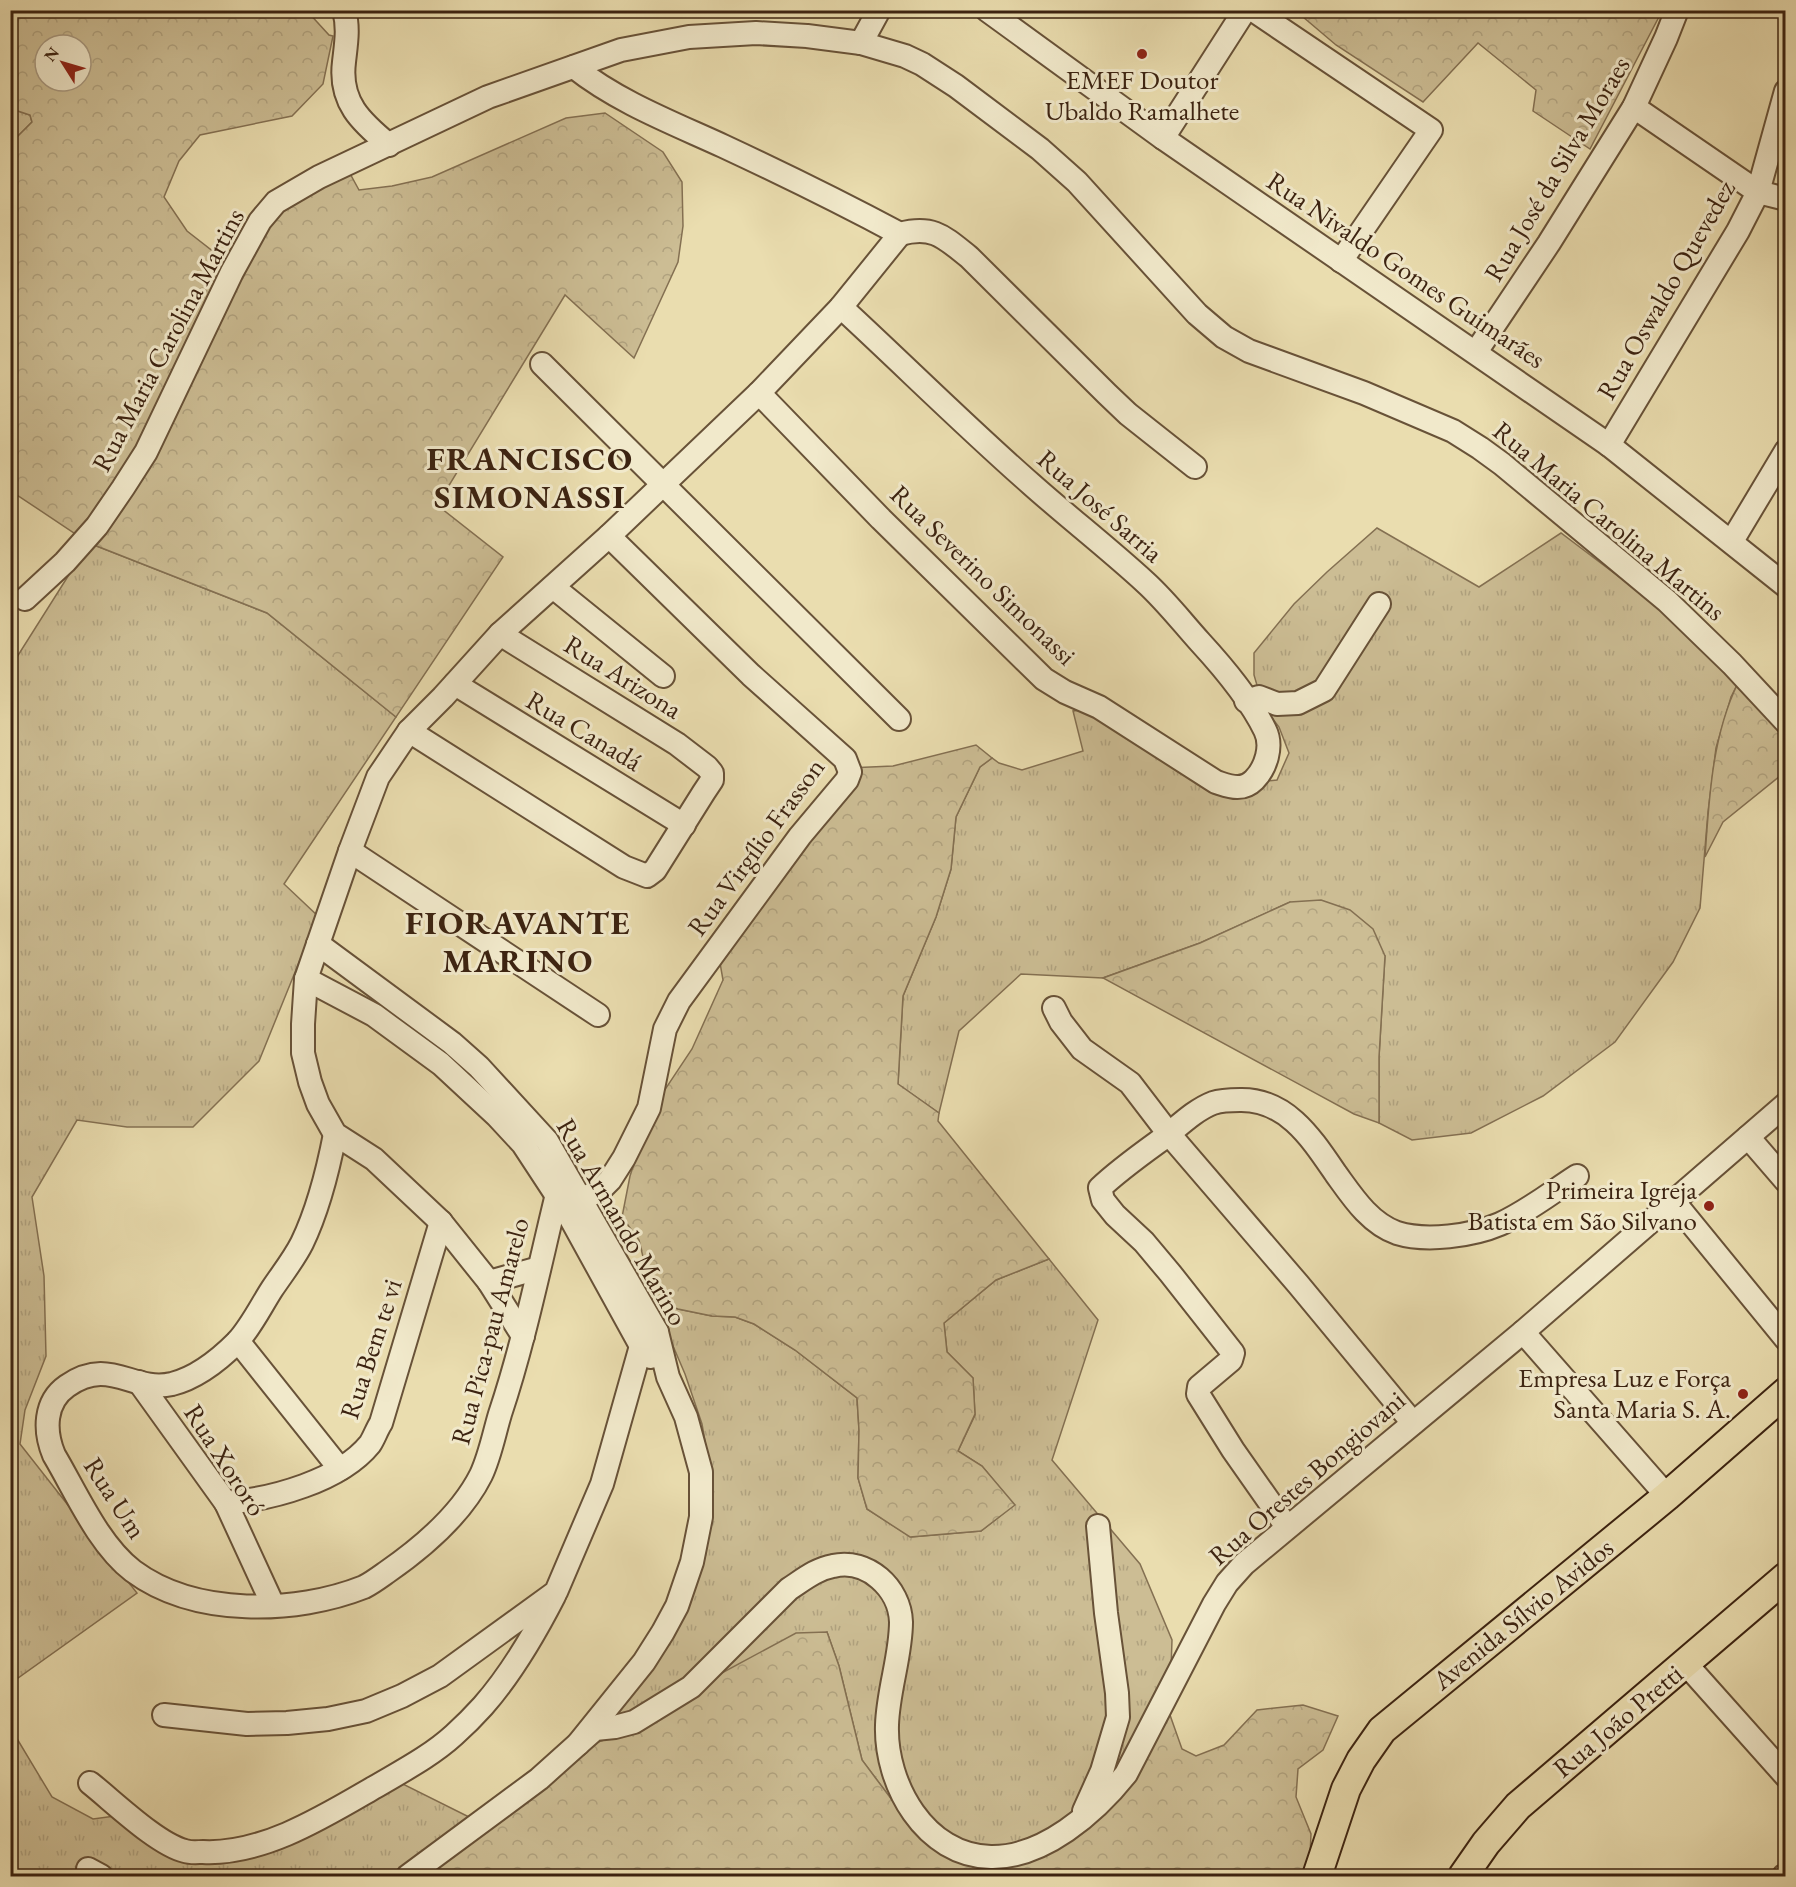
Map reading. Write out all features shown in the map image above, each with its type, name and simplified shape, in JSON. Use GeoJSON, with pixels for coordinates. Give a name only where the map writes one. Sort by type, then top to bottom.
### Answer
{"type":"FeatureCollection","features":[{"type":"Feature","properties":{"kind":"main road","name":"Avenida Sílvio Avidos"},"geometry":{"type":"LineString","coordinates":[[1317,1876],[1346,1789],[1361,1760],[1382,1730],[1667,1497],[1785,1392]]}},
{"type":"Feature","properties":{"kind":"main road","name":"Rua João Pretti"},"geometry":{"type":"LineString","coordinates":[[1463,1876],[1486,1843],[1518,1806],[1785,1577]]}},
{"type":"Feature","properties":{"kind":"street"},"geometry":{"type":"LineString","coordinates":[[344,10],[348,41],[343,81],[347,95],[355,112],[367,127],[389,145]]}},
{"type":"Feature","properties":{"kind":"street"},"geometry":{"type":"LineString","coordinates":[[861,43],[879,10]]}},
{"type":"Feature","properties":{"kind":"street"},"geometry":{"type":"LineString","coordinates":[[1163,138],[1245,10]]}},
{"type":"Feature","properties":{"kind":"street"},"geometry":{"type":"LineString","coordinates":[[1253,10],[1431,130],[1341,261]]}},
{"type":"Feature","properties":{"kind":"street","name":"Rua José da Silva Moraes"},"geometry":{"type":"LineString","coordinates":[[1476,352],[1549,243],[1634,107],[1677,10]]}},
{"type":"Feature","properties":{"kind":"street","name":"Rua Nivaldo Gomes Guimarães"},"geometry":{"type":"LineString","coordinates":[[991,12],[1163,138],[1609,445],[1732,541],[1785,586]]}},
{"type":"Feature","properties":{"kind":"street","name":"Rua Maria Carolina Martins"},"geometry":{"type":"LineString","coordinates":[[25,599],[65,562],[97,526],[146,452],[232,272],[260,221],[276,202],[319,177],[488,97],[621,50],[700,36],[756,33],[807,36],[861,43],[905,56],[956,86],[1040,149],[1077,182],[1197,314],[1224,337],[1249,351],[1364,393],[1453,432],[1502,464],[1667,601],[1732,664],[1785,722]]}},
{"type":"Feature","properties":{"kind":"street"},"geometry":{"type":"LineString","coordinates":[[574,67],[604,88],[649,112],[791,177],[900,234]]}},
{"type":"Feature","properties":{"kind":"street","name":"Rua Oswaldo Quevedez"},"geometry":{"type":"LineString","coordinates":[[1609,445],[1738,231],[1758,192],[1785,92]]}},
{"type":"Feature","properties":{"kind":"street"},"geometry":{"type":"LineString","coordinates":[[1634,107],[1758,192],[1785,199]]}},
{"type":"Feature","properties":{"kind":"street"},"geometry":{"type":"LineString","coordinates":[[523,1336],[489,1282],[441,1222],[374,1160],[335,1134],[318,1104],[303,1053],[306,979],[378,777],[409,731],[500,634],[609,537],[759,393],[841,308],[900,234],[920,229],[933,232],[948,240],[969,257],[1128,414],[1195,467]]}},
{"type":"Feature","properties":{"kind":"street","name":"Rua José Sarria"},"geometry":{"type":"LineString","coordinates":[[841,308],[1031,484],[1146,583],[1225,671],[1265,731],[1268,742],[1267,755],[1256,778]]}},
{"type":"Feature","properties":{"kind":"street"},"geometry":{"type":"LineString","coordinates":[[542,364],[899,718]]}},
{"type":"Feature","properties":{"kind":"street","name":"Rua Severino Simonassi"},"geometry":{"type":"LineString","coordinates":[[759,393],[881,519],[1044,679],[1065,692],[1099,707],[1216,782],[1233,788],[1250,783],[1256,778]]}},
{"type":"Feature","properties":{"kind":"street"},"geometry":{"type":"LineString","coordinates":[[1732,541],[1785,451]]}},
{"type":"Feature","properties":{"kind":"street","name":"Rua Virgílio Frasson"},"geometry":{"type":"LineString","coordinates":[[568,1200],[600,1190],[610,1180],[649,1108],[665,1029],[679,1001],[800,836],[847,780],[850,772],[845,759],[751,675],[609,537]]}},
{"type":"Feature","properties":{"kind":"street"},"geometry":{"type":"LineString","coordinates":[[553,587],[663,676]]}},
{"type":"Feature","properties":{"kind":"street"},"geometry":{"type":"LineString","coordinates":[[1246,701],[1259,697],[1277,704],[1299,703],[1324,690],[1379,604]]}},
{"type":"Feature","properties":{"kind":"street","name":"Rua Arizona"},"geometry":{"type":"LineString","coordinates":[[500,634],[677,744],[707,767],[712,773],[712,780],[684,825]]}},
{"type":"Feature","properties":{"kind":"street","name":"Rua Canadá"},"geometry":{"type":"LineString","coordinates":[[455,684],[684,825]]}},
{"type":"Feature","properties":{"kind":"street"},"geometry":{"type":"LineString","coordinates":[[409,731],[624,867],[647,876],[655,870],[684,825]]}},
{"type":"Feature","properties":{"kind":"street"},"geometry":{"type":"LineString","coordinates":[[350,851],[598,1015]]}},
{"type":"Feature","properties":{"kind":"street","name":"Rua Armando Marino"},"geometry":{"type":"LineString","coordinates":[[318,944],[452,1043],[479,1067],[547,1141],[568,1200]]}},
{"type":"Feature","properties":{"kind":"street","name":"Rua Armando Marino"},"geometry":{"type":"LineString","coordinates":[[306,979],[374,1015],[441,1064],[497,1116],[568,1200],[649,1339],[668,1377],[686,1417],[701,1472],[701,1517],[692,1562],[677,1606],[644,1662],[578,1744],[539,1779],[408,1876]]}},
{"type":"Feature","properties":{"kind":"street"},"geometry":{"type":"LineString","coordinates":[[1054,1008],[1072,1039],[1092,1058],[1130,1083],[1169,1134],[1298,1284],[1413,1423]]}},
{"type":"Feature","properties":{"kind":"street"},"geometry":{"type":"LineString","coordinates":[[1287,1527],[1233,1450],[1198,1394],[1199,1387],[1233,1358],[1233,1353],[1164,1265],[1144,1242],[1115,1215],[1100,1193],[1100,1188],[1196,1113],[1213,1103],[1224,1100],[1256,1100],[1270,1104],[1285,1114],[1312,1139],[1353,1198],[1370,1217],[1384,1227],[1415,1237],[1466,1233],[1499,1224],[1577,1176]]}},
{"type":"Feature","properties":{"kind":"street","name":"Rua Orestes Bongiovani"},"geometry":{"type":"LineString","coordinates":[[578,1744],[595,1729],[634,1722],[691,1688],[789,1589],[807,1576],[822,1568],[836,1565],[853,1566],[868,1570],[880,1578],[889,1588],[899,1610],[899,1643],[887,1723],[887,1742],[891,1762],[912,1812],[926,1829],[957,1850],[976,1857],[1008,1857],[1059,1836],[1111,1792],[1126,1774],[1214,1604],[1227,1583],[1244,1564],[1523,1332],[1785,1104]]}},
{"type":"Feature","properties":{"kind":"street"},"geometry":{"type":"LineString","coordinates":[[139,1382],[154,1385],[172,1384],[188,1378],[208,1366],[238,1341],[302,1242],[320,1192],[335,1134]]}},
{"type":"Feature","properties":{"kind":"street"},"geometry":{"type":"LineString","coordinates":[[1748,1137],[1785,1181]]}},
{"type":"Feature","properties":{"kind":"street","name":"Rua Pica-pau Amarelo"},"geometry":{"type":"LineString","coordinates":[[164,1588],[188,1597],[244,1607],[326,1599],[367,1586],[411,1555],[439,1530],[464,1501],[481,1474],[515,1368],[539,1268],[568,1200]]}},
{"type":"Feature","properties":{"kind":"street"},"geometry":{"type":"LineString","coordinates":[[1674,1202],[1785,1339]]}},
{"type":"Feature","properties":{"kind":"street","name":"Rua Bem te vi"},"geometry":{"type":"LineString","coordinates":[[226,1503],[268,1496],[310,1484],[340,1469],[370,1444],[381,1423],[441,1222]]}},
{"type":"Feature","properties":{"kind":"street"},"geometry":{"type":"LineString","coordinates":[[489,1282],[539,1268]]}},
{"type":"Feature","properties":{"kind":"street"},"geometry":{"type":"LineString","coordinates":[[1523,1332],[1667,1497]]}},
{"type":"Feature","properties":{"kind":"street"},"geometry":{"type":"LineString","coordinates":[[90,1782],[154,1835],[185,1851],[212,1853],[245,1849],[320,1819],[418,1761],[454,1735],[483,1706],[509,1673],[535,1632],[556,1592],[602,1484],[649,1339]]}},
{"type":"Feature","properties":{"kind":"street"},"geometry":{"type":"LineString","coordinates":[[238,1341],[340,1469]]}},
{"type":"Feature","properties":{"kind":"street","name":"Rua Um"},"geometry":{"type":"LineString","coordinates":[[139,1382],[104,1372],[88,1375],[67,1386],[50,1408],[48,1442],[102,1537],[118,1558],[135,1572],[164,1588]]}},
{"type":"Feature","properties":{"kind":"street","name":"Rua Xororó"},"geometry":{"type":"LineString","coordinates":[[139,1382],[226,1503],[273,1605]]}},
{"type":"Feature","properties":{"kind":"street"},"geometry":{"type":"LineString","coordinates":[[1079,1821],[1102,1771],[1118,1717],[1098,1526]]}},
{"type":"Feature","properties":{"kind":"street"},"geometry":{"type":"LineString","coordinates":[[164,1715],[247,1724],[328,1719],[366,1711],[402,1696],[440,1676],[556,1592]]}},
{"type":"Feature","properties":{"kind":"street"},"geometry":{"type":"LineString","coordinates":[[1686,1664],[1785,1776]]}},
{"type":"Feature","properties":{"kind":"green space"},"geometry":{"type":"Polygon","coordinates":[[[23,10],[307,11],[329,35],[333,36],[323,84],[292,116],[200,135],[179,161],[164,197],[187,231],[228,263],[286,192],[348,170],[359,190],[392,186],[432,177],[566,118],[605,113],[663,152],[682,182],[683,226],[678,262],[634,358],[565,295],[437,505],[503,557],[396,717],[267,613],[89,543],[11,491],[11,143],[32,122],[30,115],[18,111],[11,113],[10,14],[23,10]]]}},
{"type":"Feature","properties":{"kind":"green space"},"geometry":{"type":"Polygon","coordinates":[[[1296,11],[1662,11],[1590,149],[1533,111],[1536,90],[1478,43],[1423,102],[1336,45],[1296,11]]]}},
{"type":"Feature","properties":{"kind":"green space"},"geometry":{"type":"Polygon","coordinates":[[[18,111],[30,115],[32,122],[11,143],[11,113],[18,111]]]}},
{"type":"Feature","properties":{"kind":"green space"},"geometry":{"type":"Polygon","coordinates":[[[1377,528],[1479,587],[1561,533],[1651,601],[1738,683],[1731,697],[1716,748],[1700,908],[1673,962],[1615,1042],[1543,1096],[1471,1133],[1412,1140],[1379,1123],[1379,1057],[1385,956],[1290,902],[1200,943],[1103,978],[1021,974],[959,1031],[939,1113],[898,1084],[903,996],[936,917],[951,869],[956,817],[980,767],[992,758],[999,763],[1022,770],[1083,751],[1073,711],[1110,706],[1203,772],[1243,784],[1277,780],[1289,753],[1279,727],[1263,706],[1254,675],[1254,653],[1294,604],[1377,528]]]}},
{"type":"Feature","properties":{"kind":"green space"},"geometry":{"type":"Polygon","coordinates":[[[89,543],[267,613],[396,717],[284,884],[321,919],[304,950],[259,1061],[193,1127],[127,1127],[77,1120],[32,1197],[44,1276],[46,1356],[25,1410],[20,1444],[137,1593],[11,1683],[10,668],[89,543]]]}},
{"type":"Feature","properties":{"kind":"green space"},"geometry":{"type":"Polygon","coordinates":[[[1738,683],[1785,736],[1785,772],[1723,822],[1705,857],[1710,790],[1717,746],[1729,703],[1738,683]]]}},
{"type":"Feature","properties":{"kind":"green space"},"geometry":{"type":"Polygon","coordinates":[[[976,745],[992,758],[980,767],[956,817],[951,869],[936,917],[903,996],[898,1084],[939,1113],[938,1121],[1049,1259],[996,1280],[944,1323],[947,1352],[973,1378],[975,1414],[958,1451],[982,1466],[1015,1505],[981,1531],[910,1537],[867,1509],[858,1478],[857,1398],[795,1350],[754,1324],[735,1317],[712,1316],[678,1309],[653,1299],[639,1240],[622,1217],[630,1176],[652,1109],[692,1049],[723,980],[720,963],[848,768],[893,766],[976,745]]]}},
{"type":"Feature","properties":{"kind":"green space"},"geometry":{"type":"Polygon","coordinates":[[[1321,900],[1350,910],[1373,929],[1385,956],[1379,1057],[1379,1123],[1354,1114],[1103,978],[1200,943],[1290,902],[1321,900]]]}},
{"type":"Feature","properties":{"kind":"green space"},"geometry":{"type":"Polygon","coordinates":[[[1049,1259],[1098,1320],[1052,1460],[1140,1564],[1172,1640],[1170,1699],[1104,1795],[1034,1846],[971,1860],[919,1836],[862,1760],[839,1666],[827,1632],[622,1734],[586,1746],[695,1579],[708,1539],[711,1476],[702,1424],[685,1374],[653,1299],[678,1309],[712,1316],[735,1317],[754,1324],[795,1350],[857,1398],[858,1478],[867,1509],[911,1537],[981,1531],[1014,1505],[982,1466],[958,1451],[975,1415],[973,1378],[947,1352],[944,1323],[996,1280],[1049,1259]]]}},
{"type":"Feature","properties":{"kind":"green space"},"geometry":{"type":"Polygon","coordinates":[[[827,1632],[839,1666],[862,1760],[919,1836],[971,1860],[1034,1846],[1103,1795],[1170,1699],[1170,1715],[1182,1749],[1196,1756],[1224,1745],[1257,1710],[1303,1705],[1338,1716],[1323,1750],[1298,1769],[1296,1797],[1311,1834],[1309,1876],[422,1876],[586,1746],[622,1734],[707,1681],[796,1633],[827,1632]]]}},
{"type":"Feature","properties":{"kind":"green space"},"geometry":{"type":"Polygon","coordinates":[[[10,1727],[52,1797],[93,1819],[115,1816],[190,1860],[225,1863],[253,1857],[401,1783],[487,1826],[422,1876],[11,1876],[10,1727]]]}},
{"type":"Feature","properties":{"kind":"place","name":"EMEF Doutor Ubaldo Ramalhete"},"geometry":{"type":"Point","coordinates":[1142,54]}},
{"type":"Feature","properties":{"kind":"place","name":"Primeira Igreja Batista em São Silvano"},"geometry":{"type":"Point","coordinates":[1709,1206]}},
{"type":"Feature","properties":{"kind":"place","name":"Empresa Luz e Força Santa Maria S. A."},"geometry":{"type":"Point","coordinates":[1743,1394]}},
{"type":"Feature","properties":{"kind":"district","name":"FRANCISCO SIMONASSI"},"geometry":{"type":"Point","coordinates":[530,477]}},
{"type":"Feature","properties":{"kind":"district","name":"FIORAVANTE MARINO"},"geometry":{"type":"Point","coordinates":[518,941]}}]}
